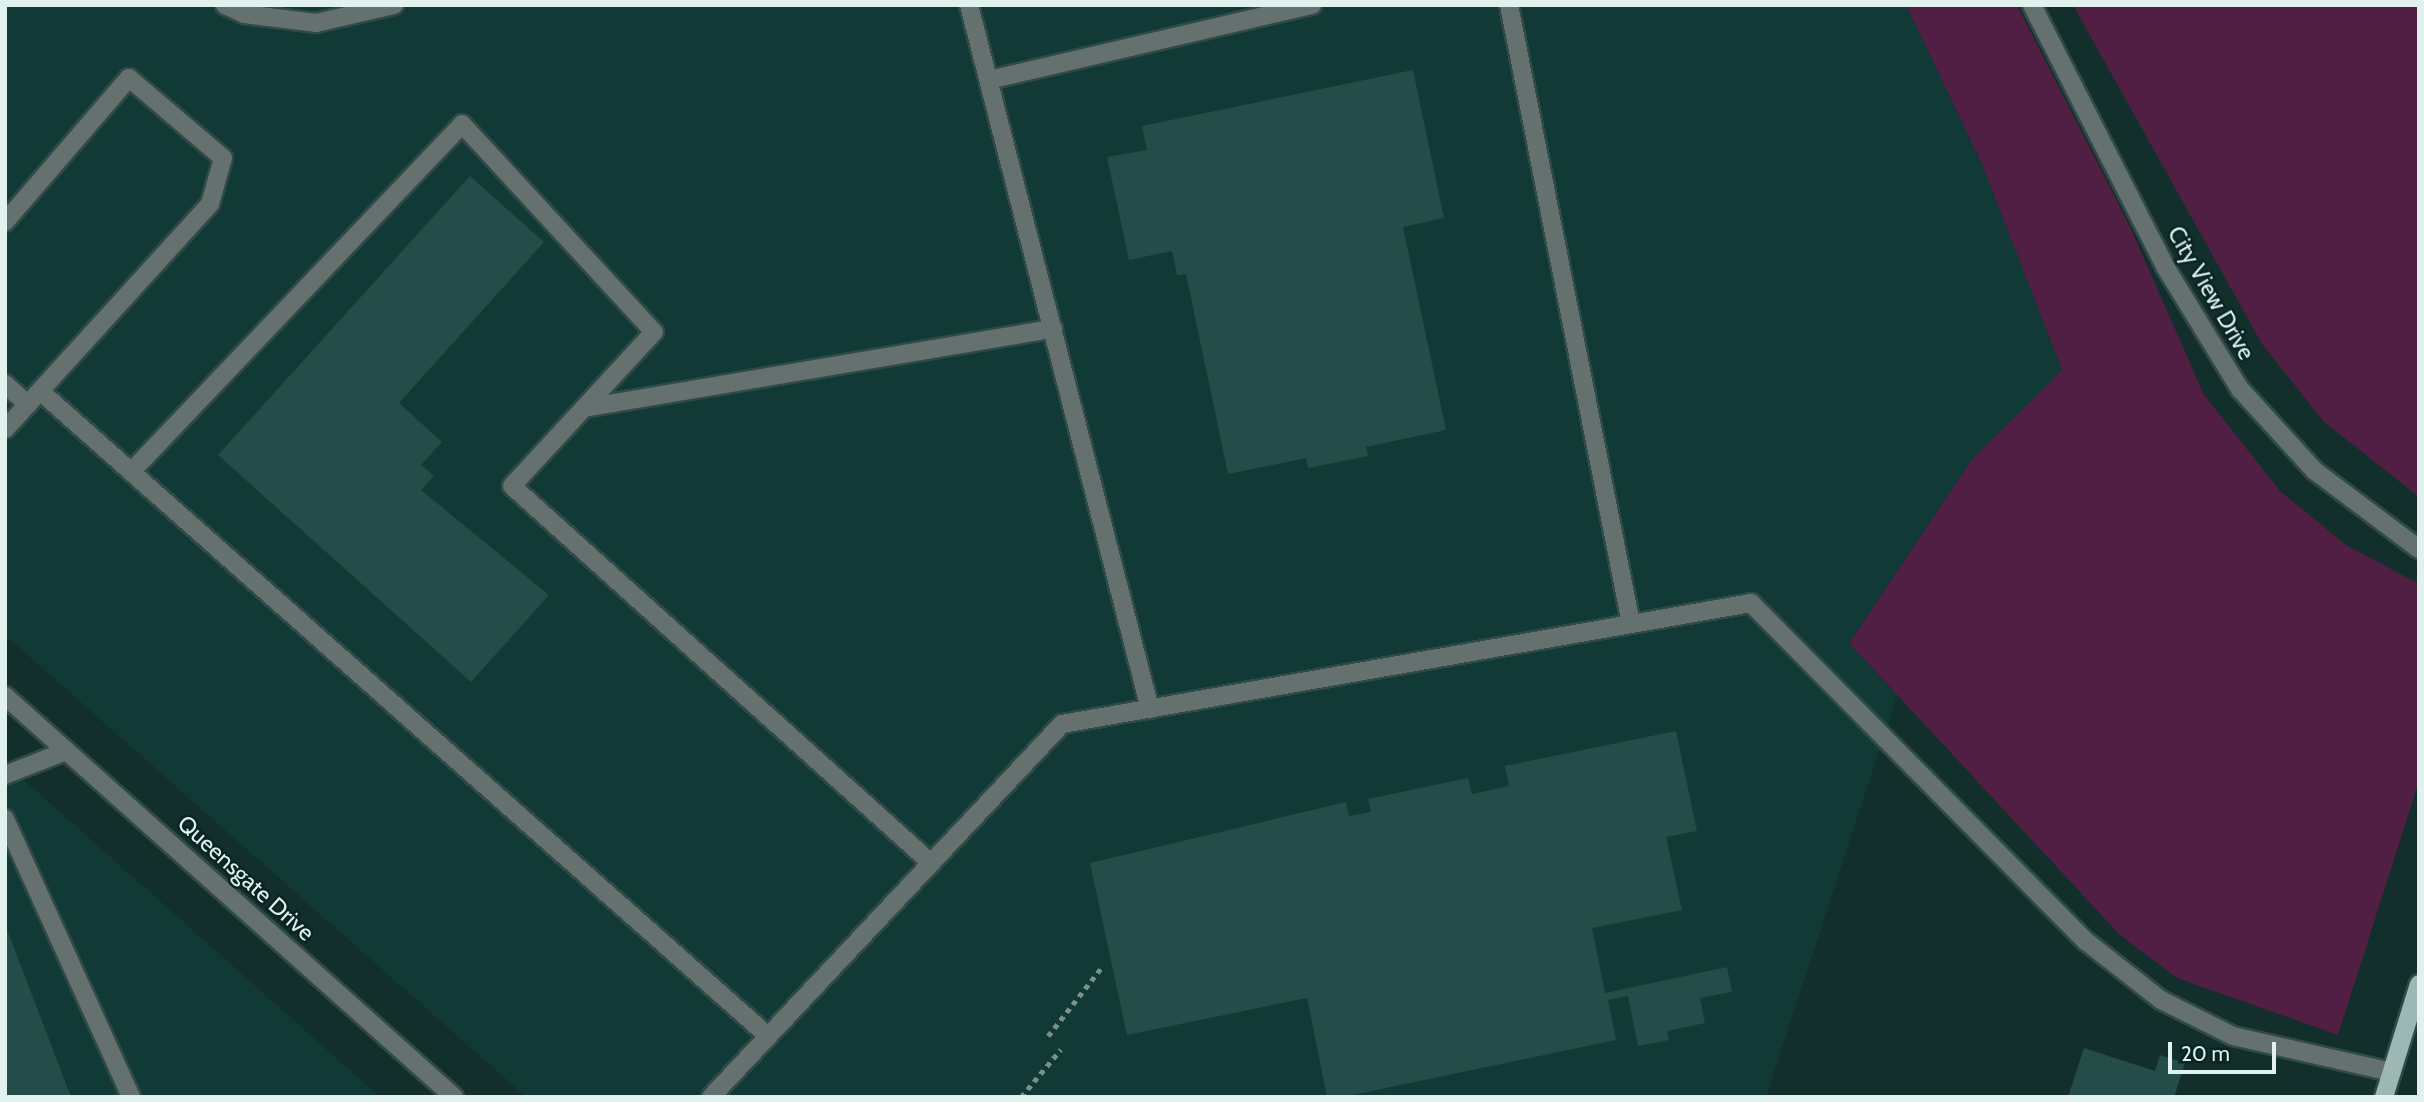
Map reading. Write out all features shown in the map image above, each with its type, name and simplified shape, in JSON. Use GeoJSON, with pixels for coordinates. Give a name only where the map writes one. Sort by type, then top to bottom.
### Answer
{"type":"FeatureCollection","features":[{"type":"Feature","properties":{"kind":"main road"},"geometry":{"type":"LineString","coordinates":[[2384,1097],[2419,984]]}},
{"type":"Feature","properties":{"kind":"street"},"geometry":{"type":"LineString","coordinates":[[225,5],[244,14],[316,23],[394,5]]}},
{"type":"Feature","properties":{"kind":"street"},"geometry":{"type":"LineString","coordinates":[[969,5],[1150,709]]}},
{"type":"Feature","properties":{"kind":"street"},"geometry":{"type":"LineString","coordinates":[[989,80],[1312,5]]}},
{"type":"Feature","properties":{"kind":"street"},"geometry":{"type":"LineString","coordinates":[[1509,5],[1631,624]]}},
{"type":"Feature","properties":{"kind":"street","name":"City View Drive"},"geometry":{"type":"LineString","coordinates":[[2032,5],[2166,268],[2240,390],[2315,471],[2419,549]]}},
{"type":"Feature","properties":{"kind":"street"},"geometry":{"type":"LineString","coordinates":[[5,222],[129,78],[223,158],[209,204],[5,429]]}},
{"type":"Feature","properties":{"kind":"street"},"geometry":{"type":"LineString","coordinates":[[131,472],[462,124],[654,332],[512,486],[931,863]]}},
{"type":"Feature","properties":{"kind":"street"},"geometry":{"type":"LineString","coordinates":[[584,408],[1053,329]]}},
{"type":"Feature","properties":{"kind":"street"},"geometry":{"type":"LineString","coordinates":[[5,384],[34,398],[131,472],[768,1036]]}},
{"type":"Feature","properties":{"kind":"street"},"geometry":{"type":"LineString","coordinates":[[711,1097],[1062,724],[1751,603],[2087,942],[2161,1000],[2233,1036],[2392,1072]]}},
{"type":"Feature","properties":{"kind":"street","name":"Queensgate Drive"},"geometry":{"type":"LineString","coordinates":[[5,696],[454,1097]]}},
{"type":"Feature","properties":{"kind":"street"},"geometry":{"type":"LineString","coordinates":[[5,775],[66,751]]}},
{"type":"Feature","properties":{"kind":"street"},"geometry":{"type":"LineString","coordinates":[[5,820],[131,1097]]}},
{"type":"Feature","properties":{"kind":"path"},"geometry":{"type":"LineString","coordinates":[[1048,1036],[1102,967]]}},
{"type":"Feature","properties":{"kind":"path"},"geometry":{"type":"LineString","coordinates":[[1021,1097],[1061,1049]]}},
{"type":"Feature","properties":{"kind":"shaded area"},"geometry":{"type":"Polygon","coordinates":[[[5,5],[1906,5],[1982,164],[2062,370],[1973,458],[1849,643],[1897,696],[1766,1097],[526,1097],[5,635],[5,5]]]}},
{"type":"Feature","properties":{"kind":"shaded area"},"geometry":{"type":"Polygon","coordinates":[[[1906,5],[2017,5],[2131,229],[2204,395],[2281,492],[2346,545],[2419,584],[2419,781],[2338,1035],[2177,978],[2119,934],[1849,643],[1973,458],[2062,370],[1982,164],[1906,5]]]}},
{"type":"Feature","properties":{"kind":"shaded area"},"geometry":{"type":"Polygon","coordinates":[[[2073,5],[2419,5],[2419,497],[2324,422],[2262,344],[2073,5]]]}},
{"type":"Feature","properties":{"kind":"shaded area"},"geometry":{"type":"Polygon","coordinates":[[[5,763],[380,1097],[5,1097],[5,763]]]}},
{"type":"Feature","properties":{"kind":"building"},"geometry":{"type":"Polygon","coordinates":[[[1413,70],[1444,218],[1403,227],[1446,430],[1366,447],[1368,456],[1308,468],[1306,458],[1228,474],[1186,274],[1177,275],[1172,251],[1129,260],[1107,157],[1147,150],[1142,126],[1413,70]]]}},
{"type":"Feature","properties":{"kind":"building"},"geometry":{"type":"Polygon","coordinates":[[[470,176],[544,242],[399,403],[442,442],[421,465],[434,476],[421,490],[549,595],[471,682],[218,455],[470,176]]]}},
{"type":"Feature","properties":{"kind":"building"},"geometry":{"type":"Polygon","coordinates":[[[1676,731],[1697,831],[1666,837],[1682,910],[1592,928],[1605,993],[1727,967],[1732,992],[1700,998],[1705,1023],[1667,1031],[1669,1040],[1638,1046],[1628,996],[1608,1000],[1616,1040],[1343,1097],[1327,1097],[1307,998],[1127,1035],[1090,863],[1346,802],[1349,816],[1371,812],[1368,799],[1468,778],[1472,794],[1509,786],[1505,766],[1676,731]]]}},
{"type":"Feature","properties":{"kind":"building"},"geometry":{"type":"Polygon","coordinates":[[[5,924],[71,1097],[5,1097],[5,924]]]}},
{"type":"Feature","properties":{"kind":"building"},"geometry":{"type":"Polygon","coordinates":[[[2084,1048],[2155,1071],[2160,1055],[2185,1063],[2174,1097],[2068,1097],[2084,1048]]]}}]}
